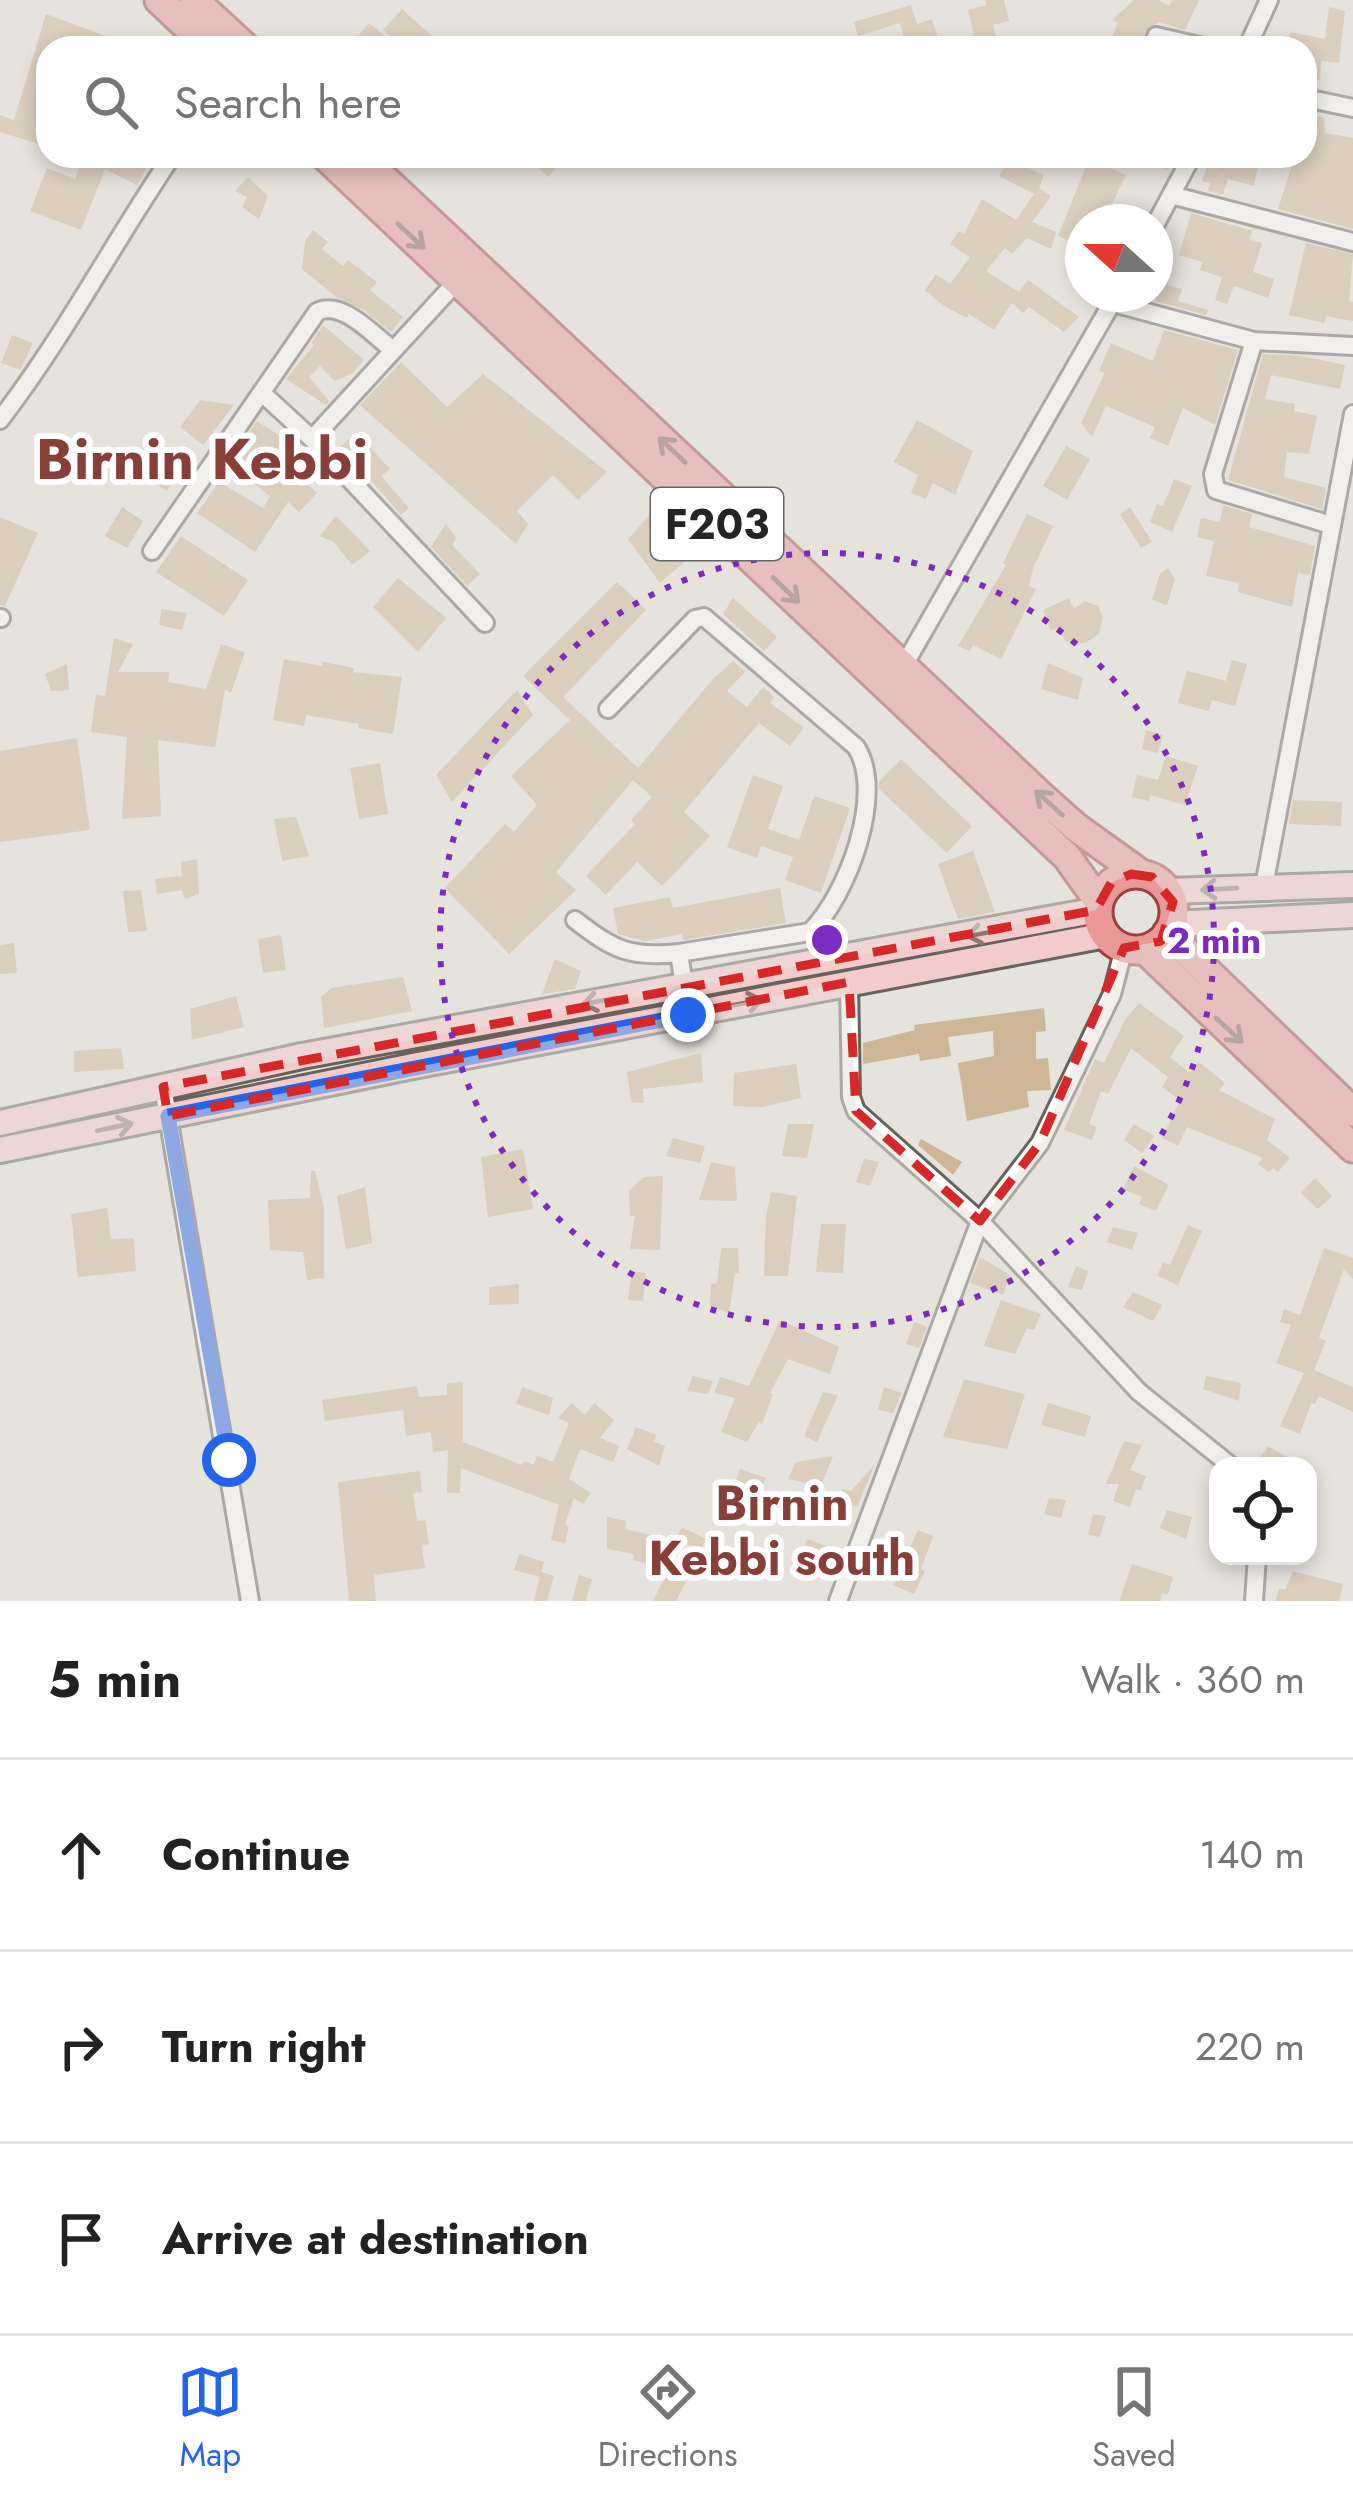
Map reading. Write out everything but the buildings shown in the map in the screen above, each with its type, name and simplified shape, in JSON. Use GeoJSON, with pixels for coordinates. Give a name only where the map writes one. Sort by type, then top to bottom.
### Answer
{"type":"FeatureCollection","features":[{"type":"Feature","properties":{"kind":"main road"},"geometry":{"type":"LineString","coordinates":[[159,0],[197,36]]}},
{"type":"Feature","properties":{"kind":"main road"},"geometry":{"type":"LineString","coordinates":[[194,0],[233,36]]}},
{"type":"Feature","properties":{"kind":"main road","name":"F203"},"geometry":{"type":"LineString","coordinates":[[338,168],[1067,857],[1130,929],[1353,1148]]}},
{"type":"Feature","properties":{"kind":"main road","name":"F203"},"geometry":{"type":"LineString","coordinates":[[374,168],[1077,828],[1142,874]]}},
{"type":"Feature","properties":{"kind":"main road"},"geometry":{"type":"LineString","coordinates":[[1142,874],[1168,891],[1173,902],[1130,929],[1111,883],[1142,874]]}},
{"type":"Feature","properties":{"kind":"main road","name":"F203"},"geometry":{"type":"LineString","coordinates":[[1130,929],[1353,1112]]}},
{"type":"Feature","properties":{"kind":"street"},"geometry":{"type":"LineString","coordinates":[[1251,36],[1262,2]]}},
{"type":"Feature","properties":{"kind":"street"},"geometry":{"type":"LineString","coordinates":[[1317,100],[1353,108]]}},
{"type":"Feature","properties":{"kind":"street"},"geometry":{"type":"LineString","coordinates":[[0,420],[36,373],[164,168]]}},
{"type":"Feature","properties":{"kind":"street"},"geometry":{"type":"LineString","coordinates":[[1166,204],[1186,168]]}},
{"type":"Feature","properties":{"kind":"street"},"geometry":{"type":"LineString","coordinates":[[1171,195],[1353,242]]}},
{"type":"Feature","properties":{"kind":"street"},"geometry":{"type":"LineString","coordinates":[[312,439],[458,280]]}},
{"type":"Feature","properties":{"kind":"street"},"geometry":{"type":"LineString","coordinates":[[152,551],[317,312],[338,309],[393,350]]}},
{"type":"Feature","properties":{"kind":"street"},"geometry":{"type":"LineString","coordinates":[[903,668],[1107,312]]}},
{"type":"Feature","properties":{"kind":"street"},"geometry":{"type":"LineString","coordinates":[[1161,312],[1254,340],[1353,346]]}},
{"type":"Feature","properties":{"kind":"street"},"geometry":{"type":"LineString","coordinates":[[1254,340],[1214,474],[1216,490],[1331,525]]}},
{"type":"Feature","properties":{"kind":"street"},"geometry":{"type":"LineString","coordinates":[[262,392],[484,623]]}},
{"type":"Feature","properties":{"kind":"street"},"geometry":{"type":"LineString","coordinates":[[1264,886],[1353,414]]}},
{"type":"Feature","properties":{"kind":"street"},"geometry":{"type":"LineString","coordinates":[[575,920],[612,948],[643,957],[810,932],[836,901],[869,790],[866,763],[856,747],[704,616],[694,619],[608,709]]}},
{"type":"Feature","properties":{"kind":"street"},"geometry":{"type":"LineString","coordinates":[[1168,891],[1353,885]]}},
{"type":"Feature","properties":{"kind":"street"},"geometry":{"type":"LineString","coordinates":[[0,1123],[302,1056],[684,985],[1130,929],[1353,915]]}},
{"type":"Feature","properties":{"kind":"street"},"geometry":{"type":"LineString","coordinates":[[0,1150],[1130,929]]}},
{"type":"Feature","properties":{"kind":"street"},"geometry":{"type":"LineString","coordinates":[[838,1601],[980,1221],[1040,1143],[1105,1009],[1130,929]]}},
{"type":"Feature","properties":{"kind":"street"},"geometry":{"type":"LineString","coordinates":[[679,953],[688,1015]]}},
{"type":"Feature","properties":{"kind":"street"},"geometry":{"type":"LineString","coordinates":[[850,982],[851,1097],[856,1111],[980,1221],[1139,1392],[1220,1457]]}},
{"type":"Feature","properties":{"kind":"street"},"geometry":{"type":"LineString","coordinates":[[164,1087],[250,1601]]}},
{"type":"Feature","properties":{"kind":"street"},"geometry":{"type":"LineString","coordinates":[[1254,1601],[1256,1565]]}},
{"type":"Feature","properties":{"kind":"highlighted area"},"geometry":{"type":"Polygon","coordinates":[[[1131,874],[1152,877],[1173,902],[1161,941],[1124,948],[1040,1143],[980,1221],[856,1111],[849,982],[168,1116],[163,1087],[1096,910],[1111,883],[1131,874]]]}},
{"type":"Feature","properties":{"kind":"district","name":"Birnin Kebbi"},"geometry":{"type":"Point","coordinates":[202,459]}},
{"type":"Feature","properties":{"kind":"district","name":"Birnin Kebbi south"},"geometry":{"type":"Point","coordinates":[782,1530]}},
{"type":"Feature","properties":{"kind":"route"},"geometry":{"type":"LineString","coordinates":[[229,1460],[168,1116],[688,1015]]}}]}
